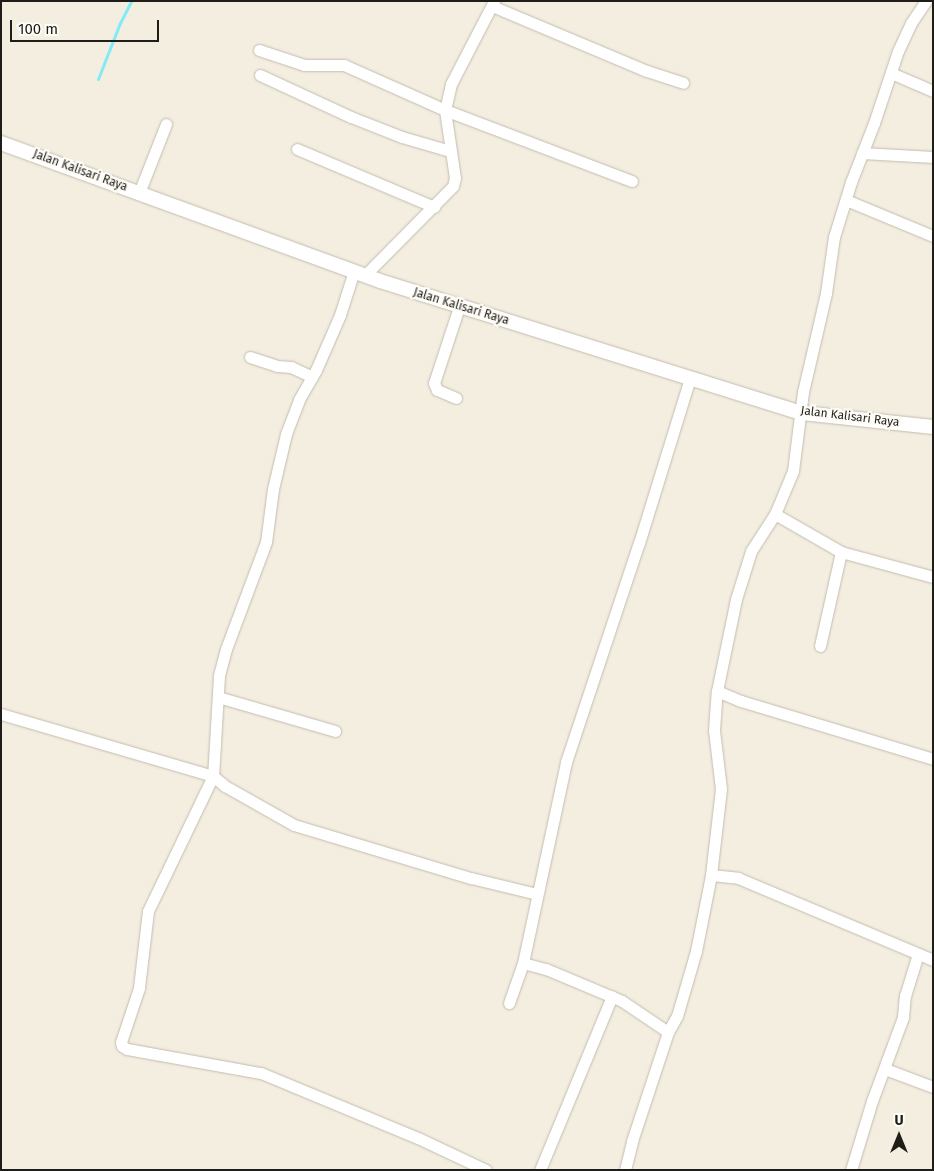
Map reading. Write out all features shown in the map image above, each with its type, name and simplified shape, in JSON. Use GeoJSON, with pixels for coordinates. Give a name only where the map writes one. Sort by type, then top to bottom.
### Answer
{"type":"FeatureCollection","features":[{"type":"Feature","properties":{"kind":"street"},"geometry":{"type":"LineString","coordinates":[[625,1170],[668,1032],[676,1016],[696,951],[711,875],[721,789],[714,730],[717,691],[736,599],[751,551],[775,514],[793,471],[802,412],[803,392],[826,293],[834,237],[905,34],[926,1]]}},
{"type":"Feature","properties":{"kind":"street"},"geometry":{"type":"LineString","coordinates":[[486,1170],[418,1138],[261,1073],[193,1059],[145,1052],[122,1046],[122,1036],[133,1010],[139,988],[148,911],[214,776],[219,676],[226,649],[266,542],[273,489],[286,434],[299,400],[312,377],[359,273],[434,207],[453,186],[455,178],[445,110],[451,84],[493,4],[647,71],[684,83]]}},
{"type":"Feature","properties":{"kind":"street"},"geometry":{"type":"LineString","coordinates":[[259,50],[304,65],[344,65],[445,110],[632,181]]}},
{"type":"Feature","properties":{"kind":"street"},"geometry":{"type":"LineString","coordinates":[[891,73],[933,91]]}},
{"type":"Feature","properties":{"kind":"street"},"geometry":{"type":"LineString","coordinates":[[260,75],[350,117],[402,137],[450,151]]}},
{"type":"Feature","properties":{"kind":"street"},"geometry":{"type":"LineString","coordinates":[[139,193],[166,124]]}},
{"type":"Feature","properties":{"kind":"street","name":"Jalan Kalisari Raya"},"geometry":{"type":"LineString","coordinates":[[1,142],[359,273],[460,307],[690,378],[802,412],[933,427]]}},
{"type":"Feature","properties":{"kind":"street"},"geometry":{"type":"LineString","coordinates":[[297,149],[434,207]]}},
{"type":"Feature","properties":{"kind":"street"},"geometry":{"type":"LineString","coordinates":[[862,153],[933,156]]}},
{"type":"Feature","properties":{"kind":"street"},"geometry":{"type":"LineString","coordinates":[[846,200],[933,236]]}},
{"type":"Feature","properties":{"kind":"street"},"geometry":{"type":"LineString","coordinates":[[456,398],[437,390],[434,384],[460,307]]}},
{"type":"Feature","properties":{"kind":"street"},"geometry":{"type":"LineString","coordinates":[[250,357],[278,366],[291,367],[312,377]]}},
{"type":"Feature","properties":{"kind":"street"},"geometry":{"type":"LineString","coordinates":[[508,1003],[524,963],[566,762],[639,543],[690,378]]}},
{"type":"Feature","properties":{"kind":"street"},"geometry":{"type":"LineString","coordinates":[[775,514],[842,552],[933,577]]}},
{"type":"Feature","properties":{"kind":"street"},"geometry":{"type":"LineString","coordinates":[[820,646],[842,552]]}},
{"type":"Feature","properties":{"kind":"street"},"geometry":{"type":"LineString","coordinates":[[717,691],[933,759]]}},
{"type":"Feature","properties":{"kind":"street"},"geometry":{"type":"LineString","coordinates":[[218,697],[335,731]]}},
{"type":"Feature","properties":{"kind":"street"},"geometry":{"type":"LineString","coordinates":[[1,714],[214,776],[226,786],[294,825],[472,878],[537,894]]}},
{"type":"Feature","properties":{"kind":"street"},"geometry":{"type":"LineString","coordinates":[[711,875],[738,878],[933,960]]}},
{"type":"Feature","properties":{"kind":"street"},"geometry":{"type":"LineString","coordinates":[[851,1170],[872,1101],[886,1069],[904,1017],[905,996],[918,954]]}},
{"type":"Feature","properties":{"kind":"street"},"geometry":{"type":"LineString","coordinates":[[524,963],[546,969],[612,996],[668,1032]]}},
{"type":"Feature","properties":{"kind":"street"},"geometry":{"type":"LineString","coordinates":[[540,1170],[612,996]]}},
{"type":"Feature","properties":{"kind":"street"},"geometry":{"type":"LineString","coordinates":[[886,1069],[933,1087]]}},
{"type":"Feature","properties":{"kind":"waterway"},"geometry":{"type":"LineString","coordinates":[[98,79],[120,23],[131,1]]}}]}
